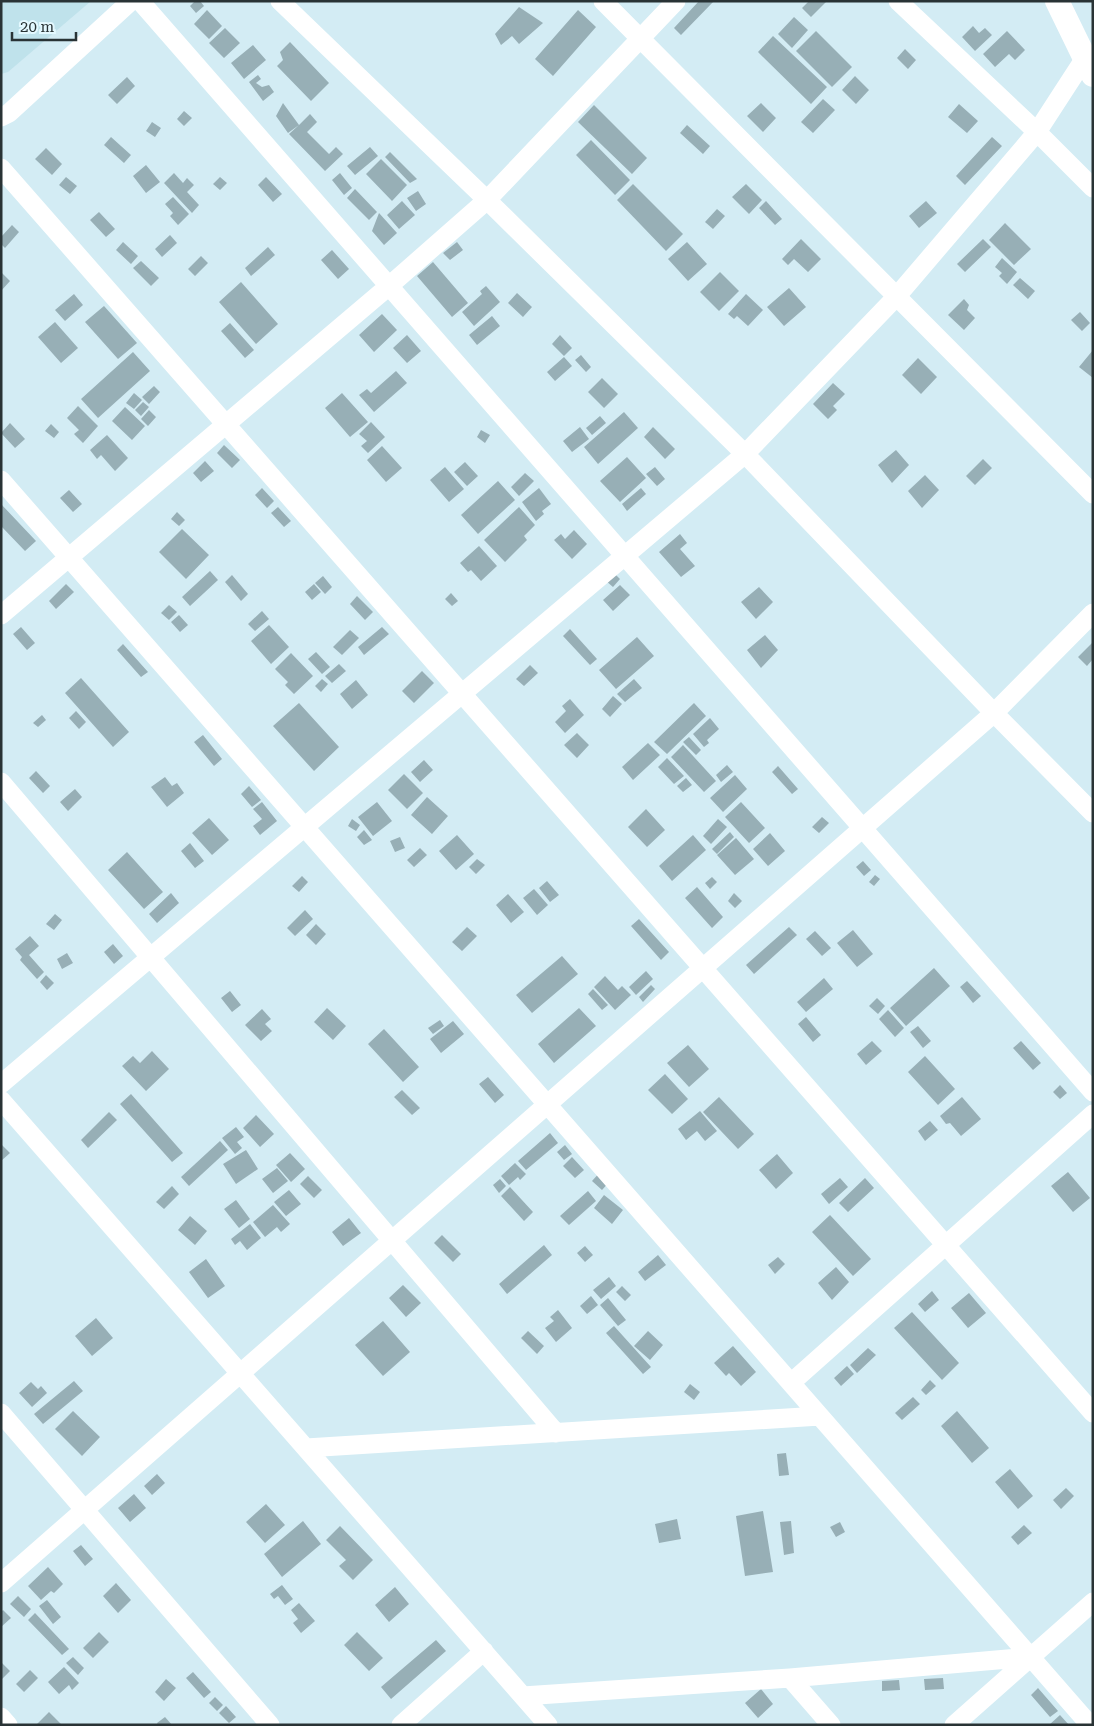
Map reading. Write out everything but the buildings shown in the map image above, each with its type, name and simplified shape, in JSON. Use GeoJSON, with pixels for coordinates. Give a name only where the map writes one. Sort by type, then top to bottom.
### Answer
{"type":"FeatureCollection","features":[{"type":"Feature","properties":{"kind":"street"},"geometry":{"type":"LineString","coordinates":[[1,116],[9,113],[131,1]]}},
{"type":"Feature","properties":{"kind":"street"},"geometry":{"type":"LineString","coordinates":[[140,1],[1093,1092]]}},
{"type":"Feature","properties":{"kind":"street"},"geometry":{"type":"LineString","coordinates":[[280,1],[487,200],[745,454],[1093,813]]}},
{"type":"Feature","properties":{"kind":"street"},"geometry":{"type":"LineString","coordinates":[[602,1],[1093,494]]}},
{"type":"Feature","properties":{"kind":"street"},"geometry":{"type":"LineString","coordinates":[[1,615],[389,286],[487,200],[676,1]]}},
{"type":"Feature","properties":{"kind":"street"},"geometry":{"type":"LineString","coordinates":[[898,1],[1038,132],[1093,188]]}},
{"type":"Feature","properties":{"kind":"street"},"geometry":{"type":"LineString","coordinates":[[1,1084],[745,454],[897,296],[1038,132],[1090,63],[1057,1]]}},
{"type":"Feature","properties":{"kind":"street"},"geometry":{"type":"LineString","coordinates":[[1,168],[1093,1413]]}},
{"type":"Feature","properties":{"kind":"street"},"geometry":{"type":"LineString","coordinates":[[1,480],[792,1382],[1090,1725]]}},
{"type":"Feature","properties":{"kind":"street"},"geometry":{"type":"LineString","coordinates":[[1,1583],[994,713],[1093,613]]}},
{"type":"Feature","properties":{"kind":"street"},"geometry":{"type":"LineString","coordinates":[[1,782],[556,1433]]}},
{"type":"Feature","properties":{"kind":"street"},"geometry":{"type":"LineString","coordinates":[[1,1100],[548,1725]]}},
{"type":"Feature","properties":{"kind":"street"},"geometry":{"type":"LineString","coordinates":[[792,1382],[1093,1114]]}},
{"type":"Feature","properties":{"kind":"street"},"geometry":{"type":"LineString","coordinates":[[1,1413],[270,1725]]}},
{"type":"Feature","properties":{"kind":"street"},"geometry":{"type":"LineString","coordinates":[[306,1448],[820,1416]]}},
{"type":"Feature","properties":{"kind":"street"},"geometry":{"type":"LineString","coordinates":[[954,1725],[1093,1602]]}},
{"type":"Feature","properties":{"kind":"street"},"geometry":{"type":"LineString","coordinates":[[401,1725],[484,1652]]}},
{"type":"Feature","properties":{"kind":"street"},"geometry":{"type":"LineString","coordinates":[[523,1696],[790,1678],[1031,1657]]}},
{"type":"Feature","properties":{"kind":"street"},"geometry":{"type":"LineString","coordinates":[[790,1678],[831,1725]]}},
{"type":"Feature","properties":{"kind":"street"},"geometry":{"type":"LineString","coordinates":[[1,1717],[8,1725]]}},
{"type":"Feature","properties":{"kind":"shaded area"},"geometry":{"type":"Polygon","coordinates":[[[1,1],[91,1],[8,72],[1,74],[1,1]]]}}]}
